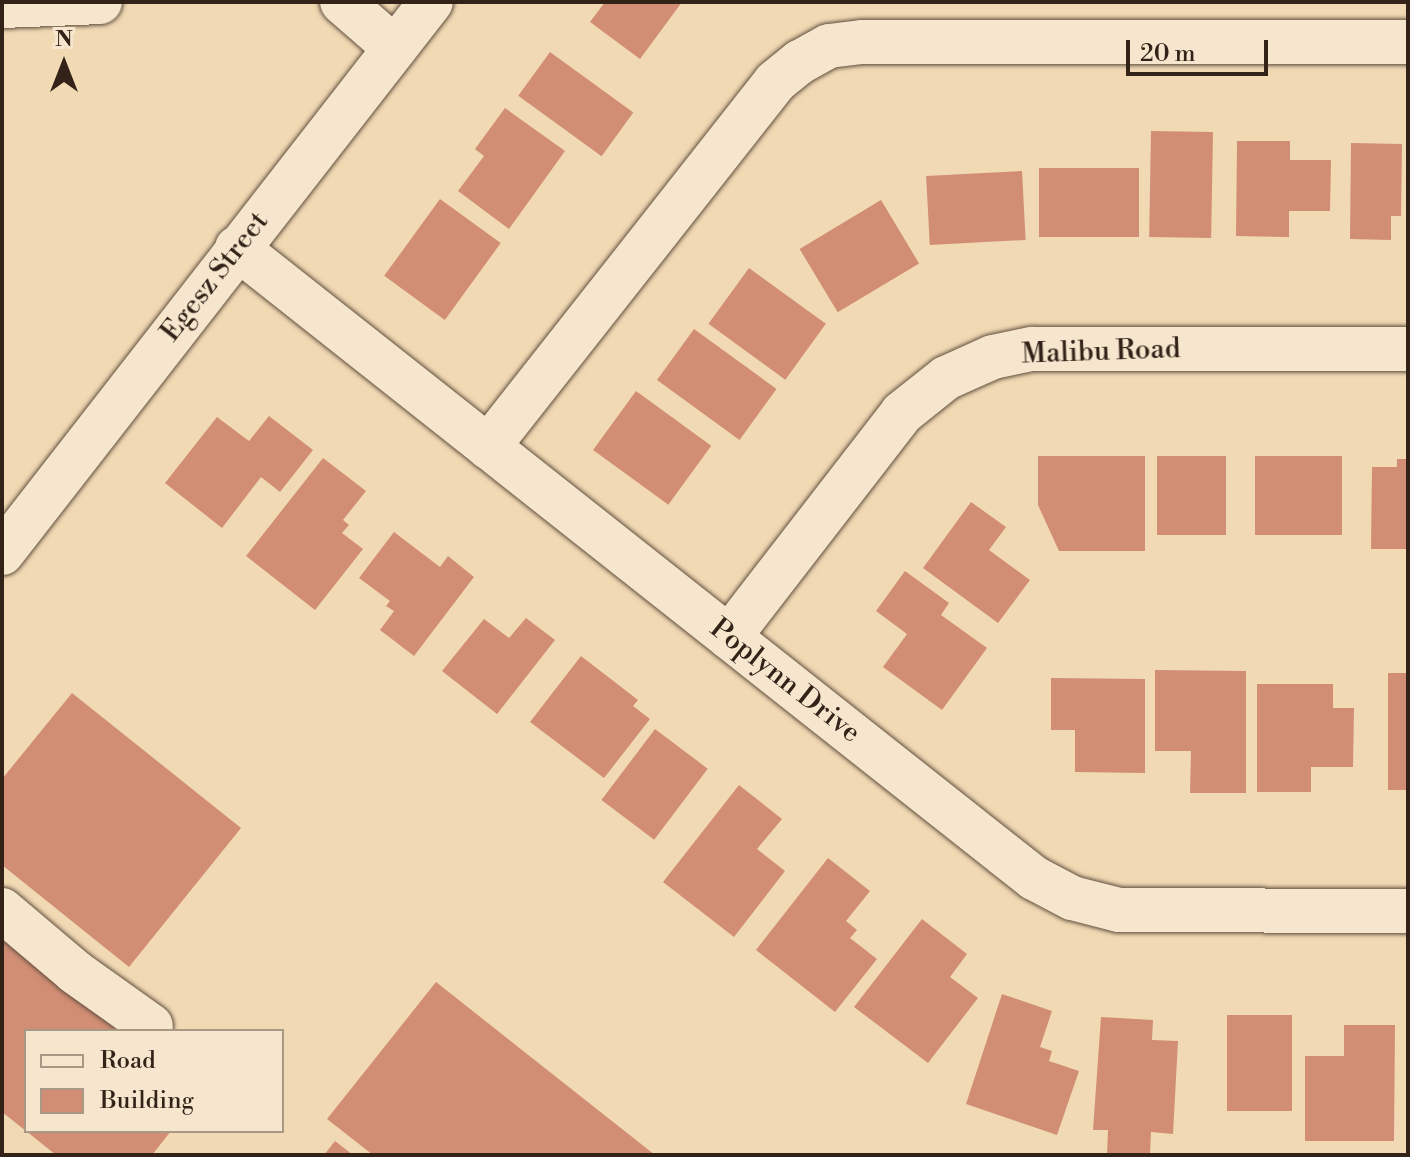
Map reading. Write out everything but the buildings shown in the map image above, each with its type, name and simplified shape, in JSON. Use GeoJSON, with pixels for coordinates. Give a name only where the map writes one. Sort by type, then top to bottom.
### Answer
{"type":"FeatureCollection","features":[{"type":"Feature","properties":{"kind":"street"},"geometry":{"type":"LineString","coordinates":[[2,6],[100,2]]}},
{"type":"Feature","properties":{"kind":"street"},"geometry":{"type":"LineString","coordinates":[[342,2],[395,48]]}},
{"type":"Feature","properties":{"kind":"street","name":"Egesz Street"},"geometry":{"type":"LineString","coordinates":[[2,553],[431,2]]}},
{"type":"Feature","properties":{"kind":"street"},"geometry":{"type":"LineString","coordinates":[[488,447],[775,82],[800,62],[829,46],[862,42],[1408,42]]}},
{"type":"Feature","properties":{"kind":"street","name":"Poplynn Drive"},"geometry":{"type":"LineString","coordinates":[[237,248],[1034,878],[1072,898],[1119,910],[1408,911]]}},
{"type":"Feature","properties":{"kind":"street","name":"Malibu Road"},"geometry":{"type":"LineString","coordinates":[[729,637],[902,413],[946,378],[993,357],[1032,349],[1408,349]]}},
{"type":"Feature","properties":{"kind":"street"},"geometry":{"type":"LineString","coordinates":[[2,910],[75,972],[151,1026]]}}]}
